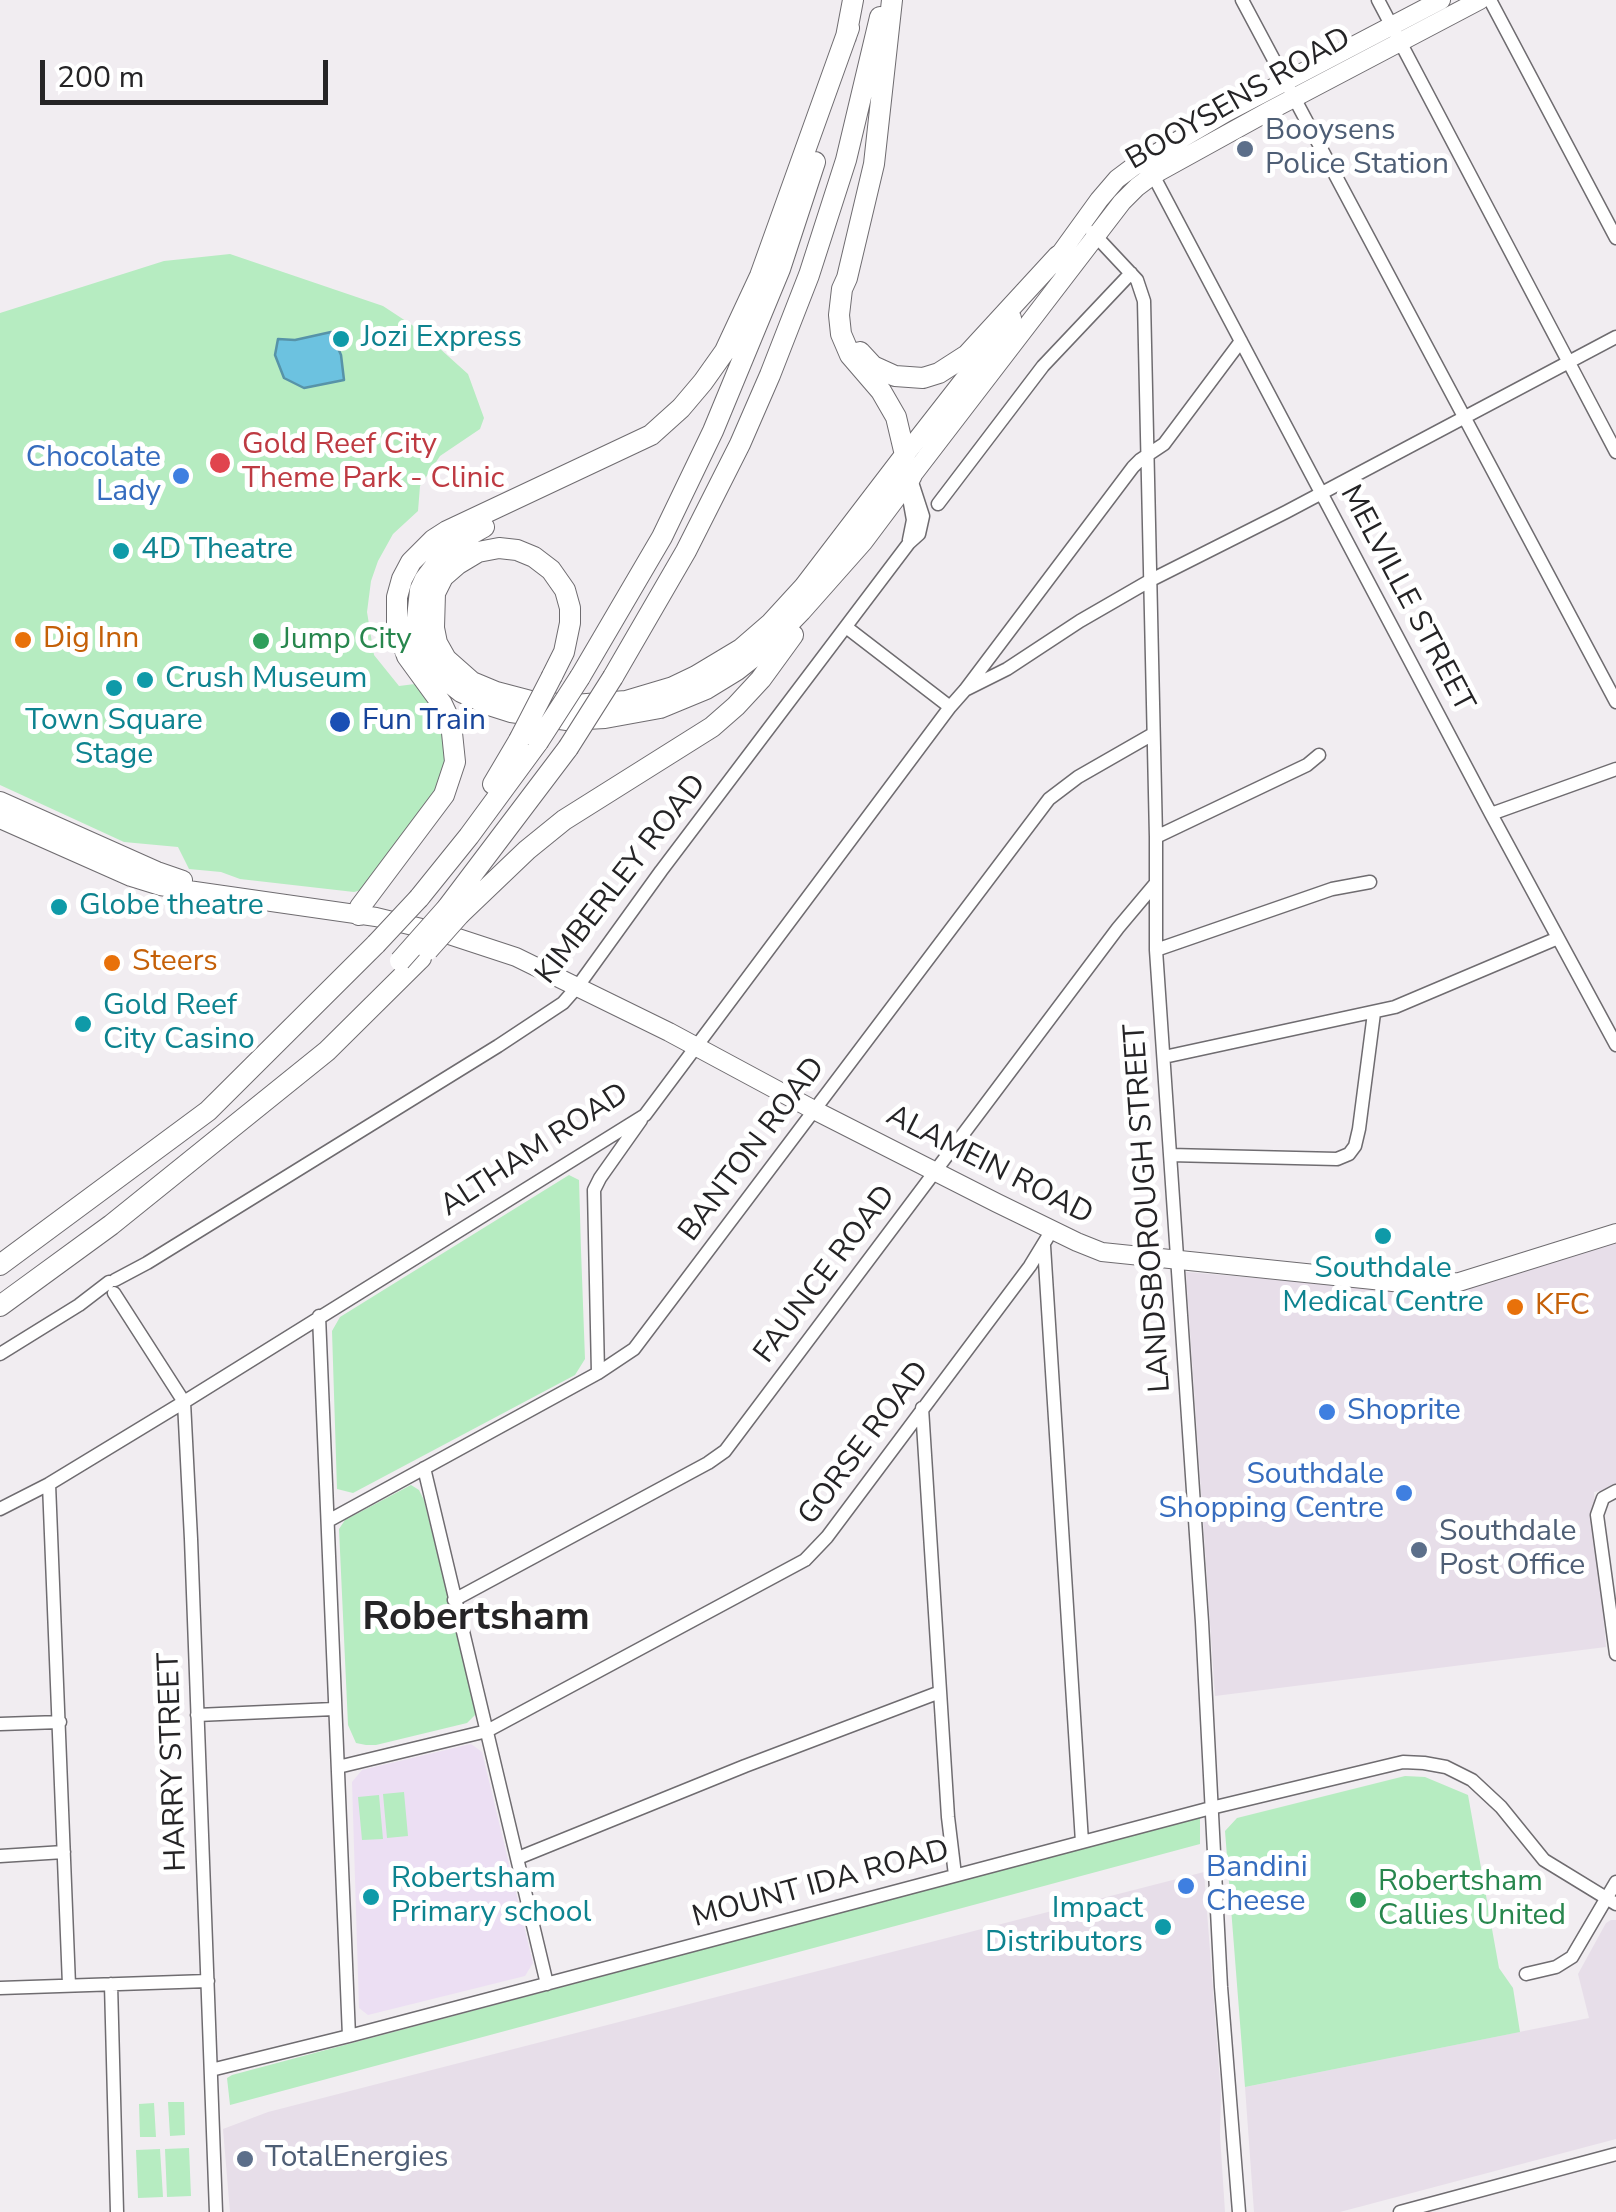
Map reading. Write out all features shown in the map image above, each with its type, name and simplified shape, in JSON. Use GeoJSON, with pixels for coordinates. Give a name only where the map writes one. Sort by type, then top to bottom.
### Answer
{"type":"FeatureCollection","features":[{"type":"Feature","properties":{"kind":"highway"},"geometry":{"type":"LineString","coordinates":[[0,1266],[208,1111],[376,944],[469,836],[484,800],[580,677],[662,537],[741,366],[780,269],[815,162],[853,0]]}},
{"type":"Feature","properties":{"kind":"highway"},"geometry":{"type":"LineString","coordinates":[[0,1306],[112,1225],[286,1083],[454,911],[568,748],[686,551],[770,375],[809,274],[846,160],[883,0]]}},
{"type":"Feature","properties":{"kind":"highway"},"geometry":{"type":"LineString","coordinates":[[528,741],[552,676],[564,652],[570,622],[565,590],[551,570],[534,556],[517,550],[478,552],[458,564],[435,592],[434,610],[437,643],[458,672],[496,692],[534,702],[574,705],[626,700],[696,676],[756,636],[804,587],[905,455],[896,417],[881,391],[850,356],[838,315],[874,164],[892,0]]}},
{"type":"Feature","properties":{"kind":"highway"},"geometry":{"type":"LineString","coordinates":[[848,28],[760,276],[724,351],[703,382],[682,408],[630,453],[480,529],[444,554],[420,590],[417,629],[425,654],[446,680],[460,692],[489,705],[567,720],[606,718],[660,708],[706,689],[764,648],[863,542]]}},
{"type":"Feature","properties":{"kind":"highway"},"geometry":{"type":"LineString","coordinates":[[847,278],[846,314],[860,352],[882,372],[923,378],[951,367],[967,355],[1058,256]]}},
{"type":"Feature","properties":{"kind":"highway"},"geometry":{"type":"LineString","coordinates":[[365,913],[444,795],[455,762],[450,722],[442,704],[401,643],[397,597],[411,562],[447,531],[651,435]]}},
{"type":"Feature","properties":{"kind":"highway"},"geometry":{"type":"LineString","coordinates":[[454,911],[564,820],[686,746],[736,706],[908,480]]}},
{"type":"Feature","properties":{"kind":"main road","name":"BOOYSENS ROAD"},"geometry":{"type":"LineString","coordinates":[[1396,34],[1441,0]]}},
{"type":"Feature","properties":{"kind":"main road","name":"BOOYSENS ROAD"},"geometry":{"type":"LineString","coordinates":[[905,455],[1058,256],[1128,195],[1291,89],[1396,34],[1480,0]]}},
{"type":"Feature","properties":{"kind":"main road","name":"BOOYSENS ROAD"},"geometry":{"type":"LineString","coordinates":[[908,480],[1089,230],[1117,179],[1227,112],[1291,89]]}},
{"type":"Feature","properties":{"kind":"main road"},"geometry":{"type":"LineString","coordinates":[[0,801],[172,878],[365,913]]}},
{"type":"Feature","properties":{"kind":"main road"},"geometry":{"type":"LineString","coordinates":[[0,819],[160,886],[365,913]]}},
{"type":"Feature","properties":{"kind":"main road","name":"ALAMEIN ROAD"},"geometry":{"type":"LineString","coordinates":[[365,913],[516,957],[937,1170],[1048,1238],[1102,1252],[1440,1284],[1459,1282],[1616,1233]]}},
{"type":"Feature","properties":{"kind":"street"},"geometry":{"type":"LineString","coordinates":[[1242,0],[1616,702]]}},
{"type":"Feature","properties":{"kind":"street"},"geometry":{"type":"LineString","coordinates":[[1378,0],[1616,452]]}},
{"type":"Feature","properties":{"kind":"street"},"geometry":{"type":"LineString","coordinates":[[1490,0],[1616,238]]}},
{"type":"Feature","properties":{"kind":"street","name":"MELVILLE STREET"},"geometry":{"type":"LineString","coordinates":[[1153,176],[1616,1045]]}},
{"type":"Feature","properties":{"kind":"street","name":"LANDSBOROUGH STREET"},"geometry":{"type":"LineString","coordinates":[[1089,230],[1131,273],[1141,286],[1144,301],[1156,950],[1207,1707],[1221,1987],[1239,2212]]}},
{"type":"Feature","properties":{"kind":"street"},"geometry":{"type":"LineString","coordinates":[[938,504],[1043,366],[1131,273]]}},
{"type":"Feature","properties":{"kind":"street","name":"ALTHAM ROAD"},"geometry":{"type":"LineString","coordinates":[[965,690],[1007,669],[1151,580],[1616,337]]}},
{"type":"Feature","properties":{"kind":"street","name":"ALTHAM ROAD"},"geometry":{"type":"LineString","coordinates":[[0,1509],[49,1484],[184,1402],[644,1115],[1133,468],[1164,444],[1241,340]]}},
{"type":"Feature","properties":{"kind":"street","name":"KIMBERLEY ROAD"},"geometry":{"type":"LineString","coordinates":[[0,1354],[115,1287],[147,1262],[563,1003],[909,543],[914,524],[905,455]]}},
{"type":"Feature","properties":{"kind":"street"},"geometry":{"type":"LineString","coordinates":[[846,627],[950,706]]}},
{"type":"Feature","properties":{"kind":"street","name":"BANTON ROAD"},"geometry":{"type":"LineString","coordinates":[[328,1520],[624,1358],[644,1338],[1052,795],[1153,734]]}},
{"type":"Feature","properties":{"kind":"street"},"geometry":{"type":"LineString","coordinates":[[1156,837],[1307,764],[1318,755]]}},
{"type":"Feature","properties":{"kind":"street"},"geometry":{"type":"LineString","coordinates":[[1491,814],[1616,770]]}},
{"type":"Feature","properties":{"kind":"street"},"geometry":{"type":"LineString","coordinates":[[1156,950],[1332,889],[1370,882]]}},
{"type":"Feature","properties":{"kind":"street","name":"FAUNCE ROAD"},"geometry":{"type":"LineString","coordinates":[[454,1600],[719,1456],[731,1444],[1155,884]]}},
{"type":"Feature","properties":{"kind":"street"},"geometry":{"type":"LineString","coordinates":[[1164,1057],[1374,1013],[1427,995],[1558,938]]}},
{"type":"Feature","properties":{"kind":"street"},"geometry":{"type":"LineString","coordinates":[[1170,1155],[1338,1159],[1348,1154],[1360,1130],[1374,1013]]}},
{"type":"Feature","properties":{"kind":"street"},"geometry":{"type":"LineString","coordinates":[[598,1373],[594,1190],[644,1115]]}},
{"type":"Feature","properties":{"kind":"street"},"geometry":{"type":"LineString","coordinates":[[1048,1238],[1082,1842]]}},
{"type":"Feature","properties":{"kind":"street","name":"GORSE ROAD"},"geometry":{"type":"LineString","coordinates":[[338,1767],[486,1731],[805,1560],[818,1548],[1048,1238]]}},
{"type":"Feature","properties":{"kind":"street","name":"HARRY STREET"},"geometry":{"type":"LineString","coordinates":[[115,1287],[184,1402],[216,2212]]}},
{"type":"Feature","properties":{"kind":"street"},"geometry":{"type":"LineString","coordinates":[[319,1316],[348,2036]]}},
{"type":"Feature","properties":{"kind":"street"},"geometry":{"type":"LineString","coordinates":[[922,1408],[955,1875]]}},
{"type":"Feature","properties":{"kind":"street"},"geometry":{"type":"LineString","coordinates":[[424,1468],[547,1984]]}},
{"type":"Feature","properties":{"kind":"street"},"geometry":{"type":"LineString","coordinates":[[49,1484],[70,1985]]}},
{"type":"Feature","properties":{"kind":"street"},"geometry":{"type":"LineString","coordinates":[[1611,1493],[1600,1501],[1597,1515],[1616,1654]]}},
{"type":"Feature","properties":{"kind":"street"},"geometry":{"type":"LineString","coordinates":[[518,1858],[940,1692]]}},
{"type":"Feature","properties":{"kind":"street"},"geometry":{"type":"LineString","coordinates":[[198,1715],[334,1709]]}},
{"type":"Feature","properties":{"kind":"street"},"geometry":{"type":"LineString","coordinates":[[0,1724],[60,1722]]}},
{"type":"Feature","properties":{"kind":"street","name":"MOUNT IDA ROAD"},"geometry":{"type":"LineString","coordinates":[[211,2070],[1388,1765],[1416,1762],[1446,1767],[1466,1776],[1488,1793],[1544,1860],[1611,1901]]}},
{"type":"Feature","properties":{"kind":"street"},"geometry":{"type":"LineString","coordinates":[[0,1856],[64,1852]]}},
{"type":"Feature","properties":{"kind":"street"},"geometry":{"type":"LineString","coordinates":[[1526,1974],[1572,1957],[1611,1901],[1616,1882]]}},
{"type":"Feature","properties":{"kind":"street"},"geometry":{"type":"LineString","coordinates":[[0,1988],[208,1980]]}},
{"type":"Feature","properties":{"kind":"street"},"geometry":{"type":"LineString","coordinates":[[111,1984],[117,2212]]}},
{"type":"Feature","properties":{"kind":"street"},"geometry":{"type":"LineString","coordinates":[[1400,2212],[1616,2154]]}},
{"type":"Feature","properties":{"kind":"shaded area","name":"Southdale Shopping Centre"},"geometry":{"type":"Polygon","coordinates":[[[1616,1242],[1616,1488],[1594,1492],[1606,1647],[1215,1696],[1186,1272],[1445,1294],[1616,1242]]]}},
{"type":"Feature","properties":{"kind":"shaded area","name":"Robertsham Primary school"},"geometry":{"type":"Polygon","coordinates":[[[471,1744],[482,1752],[533,1963],[525,1976],[368,2015],[359,2008],[352,1782],[362,1770],[471,1744]]]}},
{"type":"Feature","properties":{"kind":"shaded area"},"geometry":{"type":"Polygon","coordinates":[[[1204,1872],[1221,2095],[1225,2212],[230,2212],[223,2129],[268,2112],[1204,1872]]]}},
{"type":"Feature","properties":{"kind":"shaded area"},"geometry":{"type":"Polygon","coordinates":[[[1611,1920],[1616,1920],[1616,2139],[1340,2212],[1254,2212],[1245,2087],[1589,2018],[1578,1974],[1611,1920]]]}},
{"type":"Feature","properties":{"kind":"green space"},"geometry":{"type":"Polygon","coordinates":[[[230,254],[383,306],[418,329],[468,374],[484,418],[480,429],[440,456],[420,486],[418,511],[393,534],[371,581],[367,612],[374,655],[399,686],[415,684],[430,702],[442,727],[446,755],[437,789],[361,890],[354,892],[189,869],[178,847],[124,842],[0,785],[0,313],[164,261],[230,254]]]}},
{"type":"Feature","properties":{"kind":"green space"},"geometry":{"type":"Polygon","coordinates":[[[569,1175],[579,1180],[585,1359],[575,1375],[353,1493],[337,1489],[332,1331],[340,1317],[569,1175]]]}},
{"type":"Feature","properties":{"kind":"green space"},"geometry":{"type":"Polygon","coordinates":[[[411,1485],[424,1500],[476,1714],[467,1723],[366,1745],[356,1743],[348,1725],[339,1529],[345,1520],[411,1485]]]}},
{"type":"Feature","properties":{"kind":"green space","name":"Robertsham Callies United"},"geometry":{"type":"Polygon","coordinates":[[[1405,1776],[1425,1777],[1468,1795],[1499,1968],[1513,1988],[1520,2032],[1245,2087],[1225,1831],[1237,1818],[1405,1776]]]}},
{"type":"Feature","properties":{"kind":"green space"},"geometry":{"type":"Polygon","coordinates":[[[404,1792],[408,1836],[387,1838],[383,1794],[404,1792]]]}},
{"type":"Feature","properties":{"kind":"green space"},"geometry":{"type":"Polygon","coordinates":[[[379,1795],[383,1839],[362,1840],[358,1797],[379,1795]]]}},
{"type":"Feature","properties":{"kind":"green space"},"geometry":{"type":"Polygon","coordinates":[[[1200,1817],[1200,1844],[230,2105],[227,2078],[232,2075],[1200,1817]]]}},
{"type":"Feature","properties":{"kind":"green space"},"geometry":{"type":"Polygon","coordinates":[[[168,2102],[184,2102],[185,2135],[170,2136],[168,2102]]]}},
{"type":"Feature","properties":{"kind":"green space"},"geometry":{"type":"Polygon","coordinates":[[[154,2103],[156,2137],[140,2137],[139,2104],[154,2103]]]}},
{"type":"Feature","properties":{"kind":"green space"},"geometry":{"type":"Polygon","coordinates":[[[189,2148],[191,2196],[167,2197],[165,2149],[189,2148]]]}},
{"type":"Feature","properties":{"kind":"green space"},"geometry":{"type":"Polygon","coordinates":[[[160,2149],[163,2197],[138,2198],[136,2150],[160,2149]]]}},
{"type":"Feature","properties":{"kind":"water"},"geometry":{"type":"Polygon","coordinates":[[[331,332],[341,355],[344,380],[304,388],[284,378],[275,355],[278,339],[295,340],[331,332]]]}},
{"type":"Feature","properties":{"kind":"place","name":"Booysens Police Station"},"geometry":{"type":"Point","coordinates":[1245,149]}},
{"type":"Feature","properties":{"kind":"place","name":"Jozi Express"},"geometry":{"type":"Point","coordinates":[341,339]}},
{"type":"Feature","properties":{"kind":"place","name":"Gold Reef City Theme Park - Clinic"},"geometry":{"type":"Point","coordinates":[220,463]}},
{"type":"Feature","properties":{"kind":"place","name":"Chocolate Lady"},"geometry":{"type":"Point","coordinates":[181,476]}},
{"type":"Feature","properties":{"kind":"place","name":"4D Theatre"},"geometry":{"type":"Point","coordinates":[121,551]}},
{"type":"Feature","properties":{"kind":"place","name":"Dig Inn"},"geometry":{"type":"Point","coordinates":[23,640]}},
{"type":"Feature","properties":{"kind":"place","name":"Jump City"},"geometry":{"type":"Point","coordinates":[261,641]}},
{"type":"Feature","properties":{"kind":"place","name":"Crush Museum"},"geometry":{"type":"Point","coordinates":[145,680]}},
{"type":"Feature","properties":{"kind":"place","name":"Town Square Stage"},"geometry":{"type":"Point","coordinates":[114,688]}},
{"type":"Feature","properties":{"kind":"place","name":"Fun Train"},"geometry":{"type":"Point","coordinates":[340,722]}},
{"type":"Feature","properties":{"kind":"place","name":"Globe theatre"},"geometry":{"type":"Point","coordinates":[59,907]}},
{"type":"Feature","properties":{"kind":"place","name":"Steers"},"geometry":{"type":"Point","coordinates":[112,963]}},
{"type":"Feature","properties":{"kind":"place","name":"Gold Reef City Casino"},"geometry":{"type":"Point","coordinates":[83,1024]}},
{"type":"Feature","properties":{"kind":"place","name":"Southdale Medical Centre"},"geometry":{"type":"Point","coordinates":[1383,1236]}},
{"type":"Feature","properties":{"kind":"place","name":"KFC"},"geometry":{"type":"Point","coordinates":[1515,1307]}},
{"type":"Feature","properties":{"kind":"place","name":"Shoprite"},"geometry":{"type":"Point","coordinates":[1327,1412]}},
{"type":"Feature","properties":{"kind":"place","name":"Southdale Shopping Centre"},"geometry":{"type":"Point","coordinates":[1404,1493]}},
{"type":"Feature","properties":{"kind":"place","name":"Southdale Post Office"},"geometry":{"type":"Point","coordinates":[1419,1550]}},
{"type":"Feature","properties":{"kind":"place","name":"Bandini Cheese"},"geometry":{"type":"Point","coordinates":[1186,1886]}},
{"type":"Feature","properties":{"kind":"place","name":"Robertsham Primary school"},"geometry":{"type":"Point","coordinates":[371,1897]}},
{"type":"Feature","properties":{"kind":"place","name":"Robertsham Callies United"},"geometry":{"type":"Point","coordinates":[1358,1900]}},
{"type":"Feature","properties":{"kind":"place","name":"Impact Distributors"},"geometry":{"type":"Point","coordinates":[1163,1927]}},
{"type":"Feature","properties":{"kind":"place","name":"TotalEnergies"},"geometry":{"type":"Point","coordinates":[245,2159]}},
{"type":"Feature","properties":{"kind":"district","name":"Robertsham"},"geometry":{"type":"Point","coordinates":[476,1619]}}]}
